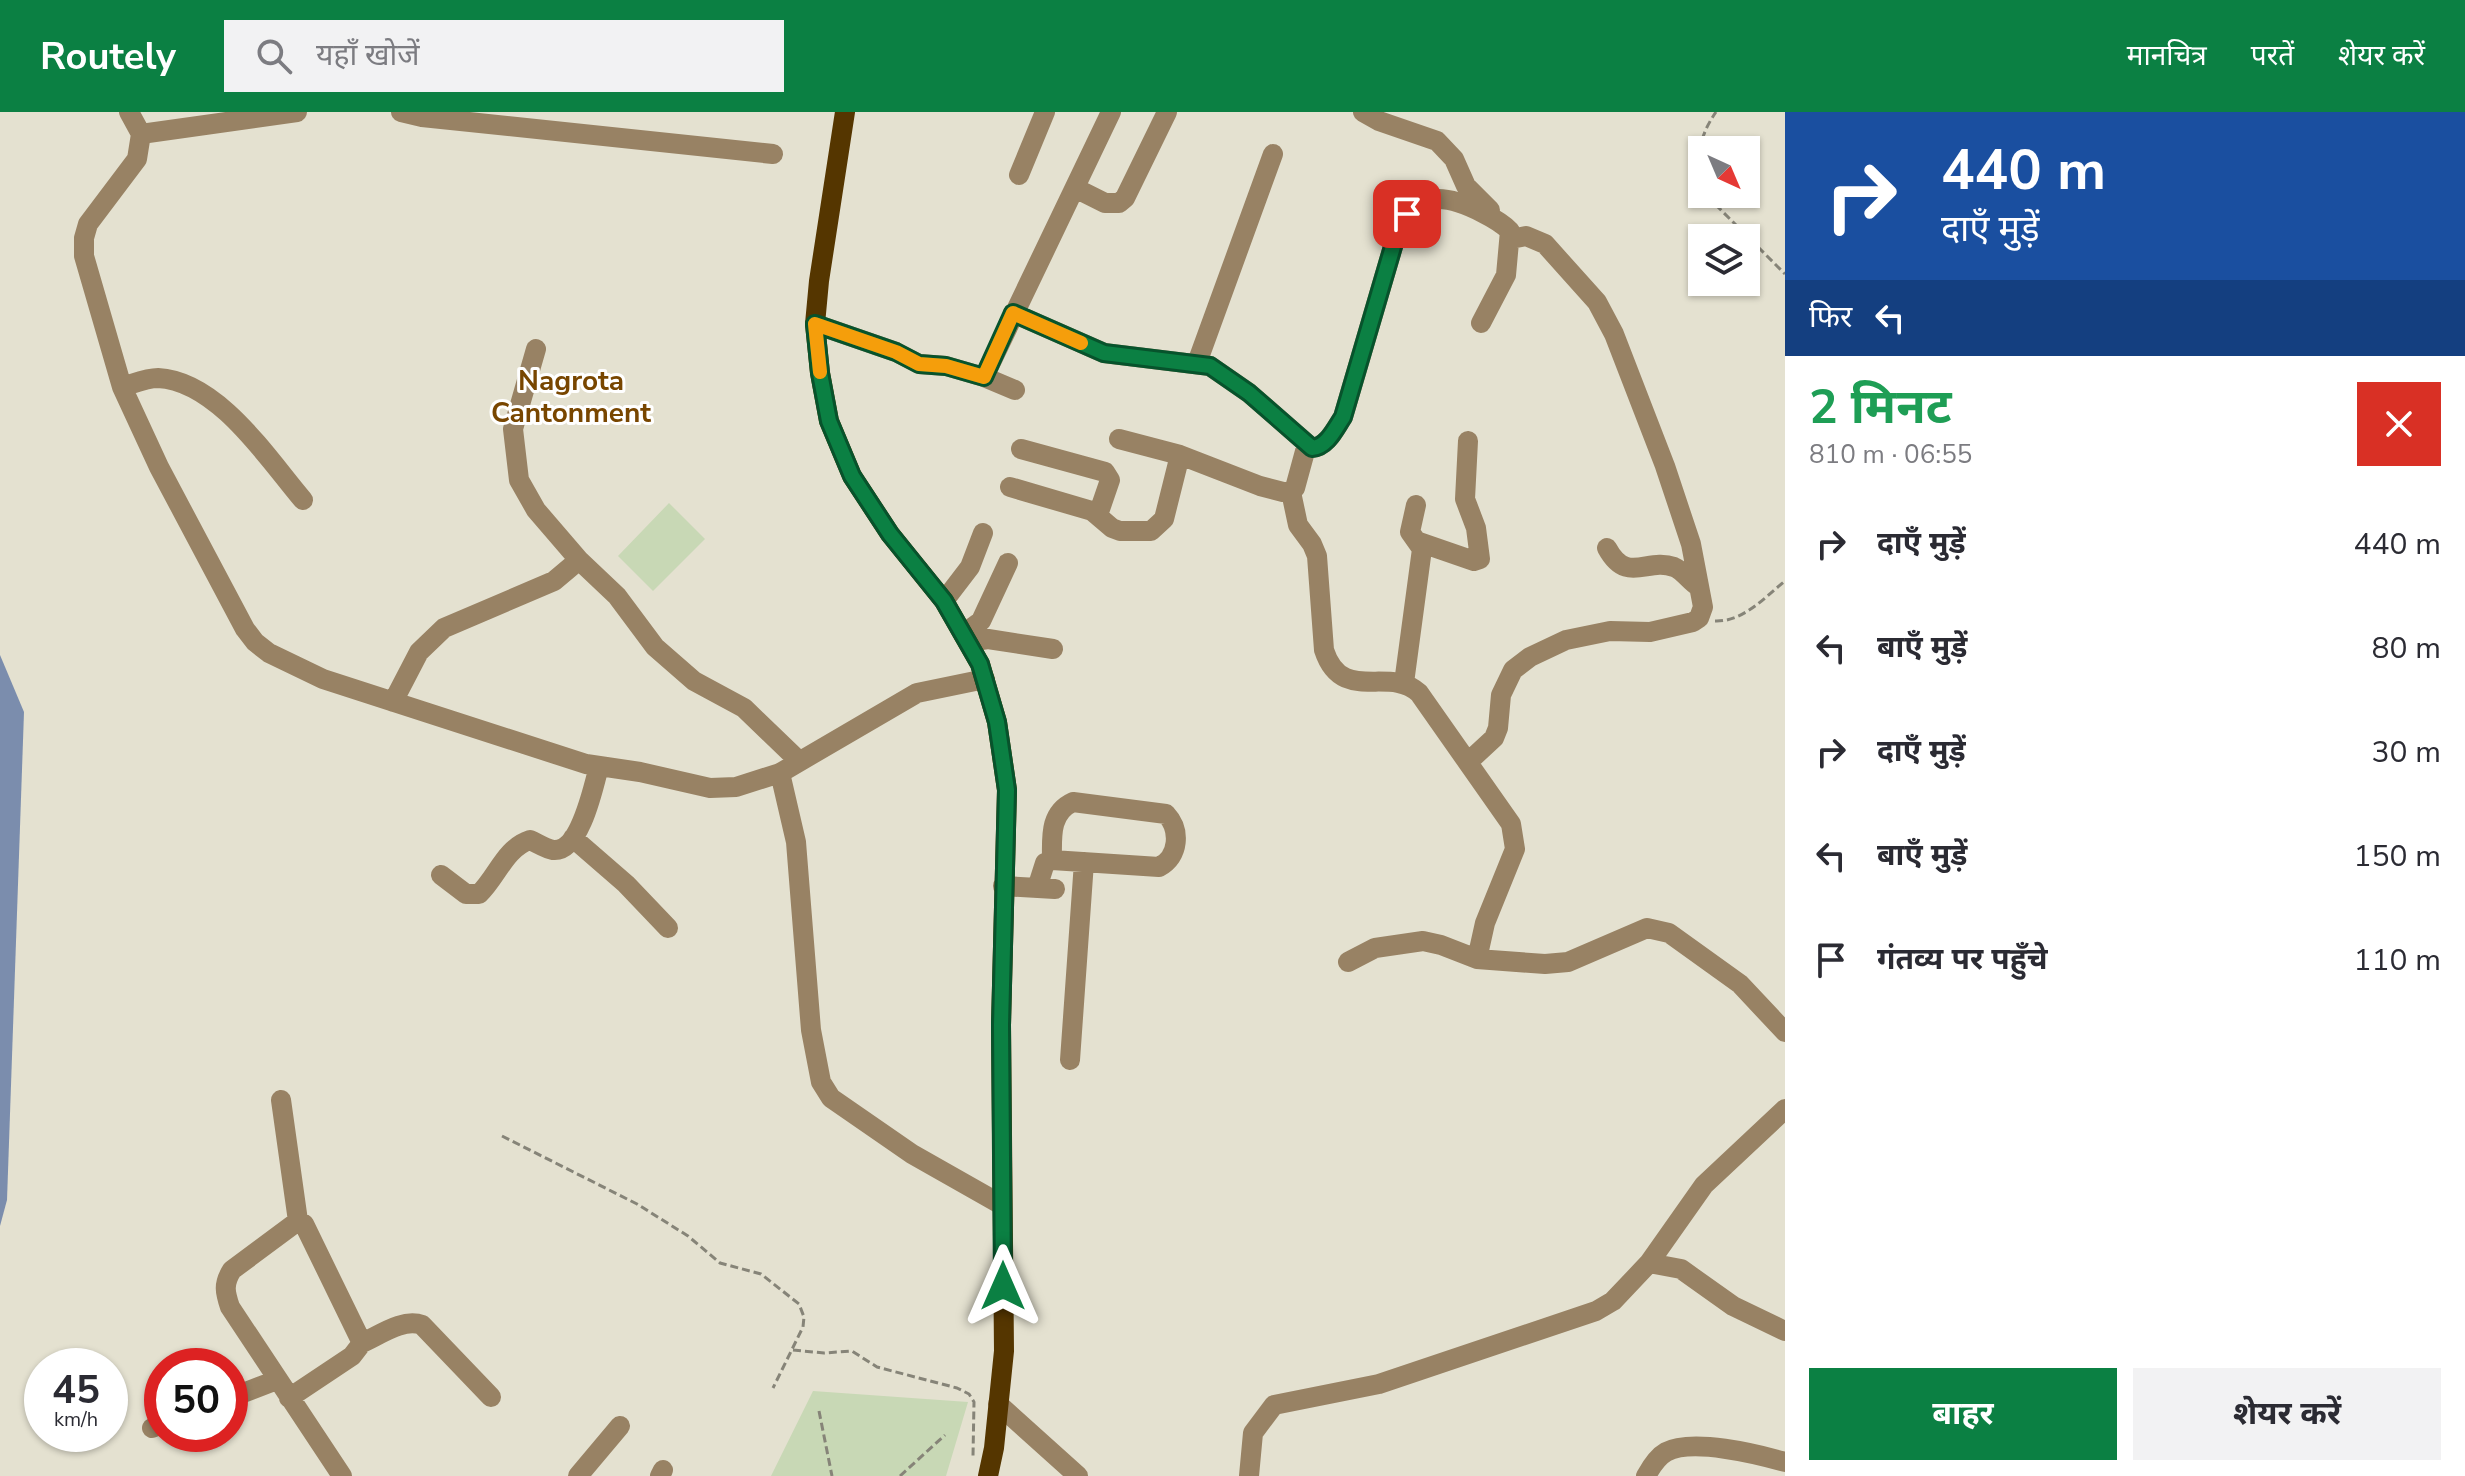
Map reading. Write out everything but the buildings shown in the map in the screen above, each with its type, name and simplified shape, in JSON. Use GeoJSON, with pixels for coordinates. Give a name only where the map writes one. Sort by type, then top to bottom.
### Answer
{"type":"FeatureCollection","features":[{"type":"Feature","properties":{"kind":"main road"},"geometry":{"type":"LineString","coordinates":[[845,112],[815,324],[829,421],[852,476],[890,534],[944,601],[980,664],[997,722],[1007,790],[1001,1025],[1003,1339],[998,1404],[980,1469]]}},
{"type":"Feature","properties":{"kind":"street"},"geometry":{"type":"LineString","coordinates":[[129,112],[141,134],[137,159],[88,224],[84,256],[122,387],[159,467],[245,629],[269,653],[323,679],[586,764],[710,788],[736,787],[780,773],[917,693],[985,679]]}},
{"type":"Feature","properties":{"kind":"street"},"geometry":{"type":"LineString","coordinates":[[141,134],[297,112]]}},
{"type":"Feature","properties":{"kind":"street"},"geometry":{"type":"LineString","coordinates":[[401,112],[422,117],[773,154]]}},
{"type":"Feature","properties":{"kind":"street"},"geometry":{"type":"LineString","coordinates":[[1019,175],[1045,112]]}},
{"type":"Feature","properties":{"kind":"street"},"geometry":{"type":"LineString","coordinates":[[984,377],[1111,112]]}},
{"type":"Feature","properties":{"kind":"street"},"geometry":{"type":"LineString","coordinates":[[1075,188],[1105,203],[1119,203],[1125,198],[1167,112]]}},
{"type":"Feature","properties":{"kind":"street"},"geometry":{"type":"LineString","coordinates":[[1363,112],[1379,121],[1437,141],[1446,148],[1466,186],[1506,231],[1506,275],[1481,323]]}},
{"type":"Feature","properties":{"kind":"street"},"geometry":{"type":"LineString","coordinates":[[1197,363],[1273,154]]}},
{"type":"Feature","properties":{"kind":"street"},"geometry":{"type":"LineString","coordinates":[[1013,313],[1104,353],[1197,363],[1222,372],[1312,448],[1318,448],[1326,442],[1343,417],[1397,233],[1407,214],[1429,200],[1444,198],[1459,201],[1506,231],[1545,244],[1597,302],[1614,334],[1665,466],[1691,544],[1703,607],[1699,618],[1693,622],[1650,632],[1610,631],[1566,640],[1530,657],[1513,670],[1501,695],[1494,738],[1468,762]]}},
{"type":"Feature","properties":{"kind":"street"},"geometry":{"type":"LineString","coordinates":[[815,324],[896,352],[919,364],[946,366],[1015,390]]}},
{"type":"Feature","properties":{"kind":"street"},"geometry":{"type":"LineString","coordinates":[[536,349],[513,429],[519,480],[536,510],[579,560],[617,596],[655,647],[694,681],[744,708],[799,761]]}},
{"type":"Feature","properties":{"kind":"street"},"geometry":{"type":"LineString","coordinates":[[122,387],[155,378],[176,381],[207,396],[238,423],[303,500]]}},
{"type":"Feature","properties":{"kind":"street"},"geometry":{"type":"LineString","coordinates":[[1119,439],[1180,455],[1260,486],[1291,492]]}},
{"type":"Feature","properties":{"kind":"street"},"geometry":{"type":"LineString","coordinates":[[1419,542],[1474,561],[1480,559],[1476,528],[1465,499],[1468,441]]}},
{"type":"Feature","properties":{"kind":"street"},"geometry":{"type":"LineString","coordinates":[[1307,444],[1298,482],[1291,492],[1298,525],[1317,556],[1324,650],[1329,664],[1341,676],[1353,680],[1404,683],[1419,693],[1511,824],[1515,849],[1485,923],[1477,959]]}},
{"type":"Feature","properties":{"kind":"street"},"geometry":{"type":"LineString","coordinates":[[1021,449],[1105,472],[1110,480],[1098,515]]}},
{"type":"Feature","properties":{"kind":"street"},"geometry":{"type":"LineString","coordinates":[[1010,487],[1092,511],[1120,531],[1151,531],[1164,519],[1180,455]]}},
{"type":"Feature","properties":{"kind":"street"},"geometry":{"type":"LineString","coordinates":[[1404,683],[1422,549],[1410,526],[1416,505]]}},
{"type":"Feature","properties":{"kind":"street"},"geometry":{"type":"LineString","coordinates":[[944,601],[970,567],[983,533]]}},
{"type":"Feature","properties":{"kind":"street"},"geometry":{"type":"LineString","coordinates":[[1607,548],[1613,560],[1626,568],[1672,566],[1699,587]]}},
{"type":"Feature","properties":{"kind":"street"},"geometry":{"type":"LineString","coordinates":[[393,702],[419,652],[444,628],[554,581],[579,560]]}},
{"type":"Feature","properties":{"kind":"street"},"geometry":{"type":"LineString","coordinates":[[965,638],[981,621],[1008,563]]}},
{"type":"Feature","properties":{"kind":"street"},"geometry":{"type":"LineString","coordinates":[[965,638],[1053,649]]}},
{"type":"Feature","properties":{"kind":"street"},"geometry":{"type":"LineString","coordinates":[[441,875],[466,894],[479,894],[506,858],[523,842],[530,840],[554,850],[564,848],[573,838],[589,806],[599,766]]}},
{"type":"Feature","properties":{"kind":"street"},"geometry":{"type":"LineString","coordinates":[[780,773],[796,842],[811,1030],[821,1082],[831,1098],[912,1154],[1002,1205]]}},
{"type":"Feature","properties":{"kind":"street"},"geometry":{"type":"LineString","coordinates":[[1003,886],[1046,888],[1045,863],[1052,860],[1159,867],[1173,856],[1176,839],[1166,814],[1073,802],[1060,812],[1053,826],[1052,860]]}},
{"type":"Feature","properties":{"kind":"street"},"geometry":{"type":"LineString","coordinates":[[573,838],[626,884],[668,928]]}},
{"type":"Feature","properties":{"kind":"street"},"geometry":{"type":"LineString","coordinates":[[1070,1060],[1084,862]]}},
{"type":"Feature","properties":{"kind":"street"},"geometry":{"type":"LineString","coordinates":[[1348,962],[1375,948],[1423,941],[1477,959],[1545,964],[1568,962],[1647,928],[1659,929],[1677,938],[1740,984],[1783,1030]]}},
{"type":"Feature","properties":{"kind":"street"},"geometry":{"type":"LineString","coordinates":[[281,1100],[298,1221]]}},
{"type":"Feature","properties":{"kind":"street"},"geometry":{"type":"LineString","coordinates":[[1249,1476],[1253,1433],[1274,1405],[1379,1384],[1577,1319],[1613,1301],[1649,1263],[1704,1185],[1785,1109]]}},
{"type":"Feature","properties":{"kind":"street"},"geometry":{"type":"LineString","coordinates":[[298,1221],[304,1224],[362,1343]]}},
{"type":"Feature","properties":{"kind":"street"},"geometry":{"type":"LineString","coordinates":[[298,1221],[232,1270],[224,1290],[230,1307],[342,1476]]}},
{"type":"Feature","properties":{"kind":"street"},"geometry":{"type":"LineString","coordinates":[[1649,1263],[1681,1269],[1733,1306],[1785,1331]]}},
{"type":"Feature","properties":{"kind":"street"},"geometry":{"type":"LineString","coordinates":[[289,1398],[352,1356],[362,1343],[413,1322],[422,1325],[491,1397]]}},
{"type":"Feature","properties":{"kind":"street"},"geometry":{"type":"LineString","coordinates":[[248,1391],[277,1380]]}},
{"type":"Feature","properties":{"kind":"street"},"geometry":{"type":"LineString","coordinates":[[998,1404],[1078,1476]]}},
{"type":"Feature","properties":{"kind":"street"},"geometry":{"type":"LineString","coordinates":[[578,1476],[620,1426]]}},
{"type":"Feature","properties":{"kind":"street"},"geometry":{"type":"LineString","coordinates":[[1646,1476],[1663,1453],[1675,1448],[1704,1447],[1785,1462]]}},
{"type":"Feature","properties":{"kind":"path"},"geometry":{"type":"LineString","coordinates":[[1703,136],[1716,112]]}},
{"type":"Feature","properties":{"kind":"path"},"geometry":{"type":"LineString","coordinates":[[1719,208],[1785,274]]}},
{"type":"Feature","properties":{"kind":"path"},"geometry":{"type":"LineString","coordinates":[[1699,618],[1730,622],[1785,581]]}},
{"type":"Feature","properties":{"kind":"path"},"geometry":{"type":"LineString","coordinates":[[502,1136],[637,1204],[688,1236],[720,1263],[755,1270],[784,1290],[799,1304],[804,1317],[803,1327],[773,1388]]}},
{"type":"Feature","properties":{"kind":"path"},"geometry":{"type":"LineString","coordinates":[[791,1350],[824,1353],[852,1351],[877,1367],[964,1391],[974,1402],[980,1469]]}},
{"type":"Feature","properties":{"kind":"path"},"geometry":{"type":"LineString","coordinates":[[819,1411],[832,1476]]}},
{"type":"Feature","properties":{"kind":"path"},"geometry":{"type":"LineString","coordinates":[[900,1476],[945,1435]]}},
{"type":"Feature","properties":{"kind":"green space"},"geometry":{"type":"Polygon","coordinates":[[[669,503],[705,539],[653,591],[618,556],[669,503]]]}},
{"type":"Feature","properties":{"kind":"green space"},"geometry":{"type":"Polygon","coordinates":[[[813,1391],[968,1402],[946,1476],[771,1476],[813,1391]]]}},
{"type":"Feature","properties":{"kind":"water"},"geometry":{"type":"Polygon","coordinates":[[[0,655],[24,712],[7,1200],[0,1226],[0,655]]]}},
{"type":"Feature","properties":{"kind":"slow traffic"},"geometry":{"type":"LineString","coordinates":[[820,372],[815,324],[896,352],[919,364],[946,366],[984,377],[1013,313],[1081,343]]}},
{"type":"Feature","properties":{"kind":"district","name":"Nagrota Cantonment"},"geometry":{"type":"Point","coordinates":[571,396]}},
{"type":"Feature","properties":{"kind":"route"},"geometry":{"type":"LineString","coordinates":[[1003,1286],[1001,1025],[1007,790],[997,722],[980,664],[944,601],[890,534],[852,476],[829,421],[815,324],[896,352],[919,364],[946,366],[984,377],[1013,313],[1104,353],[1210,366],[1249,393],[1297,437],[1312,448],[1318,448],[1326,442],[1343,417],[1397,233],[1407,214]]}}]}
